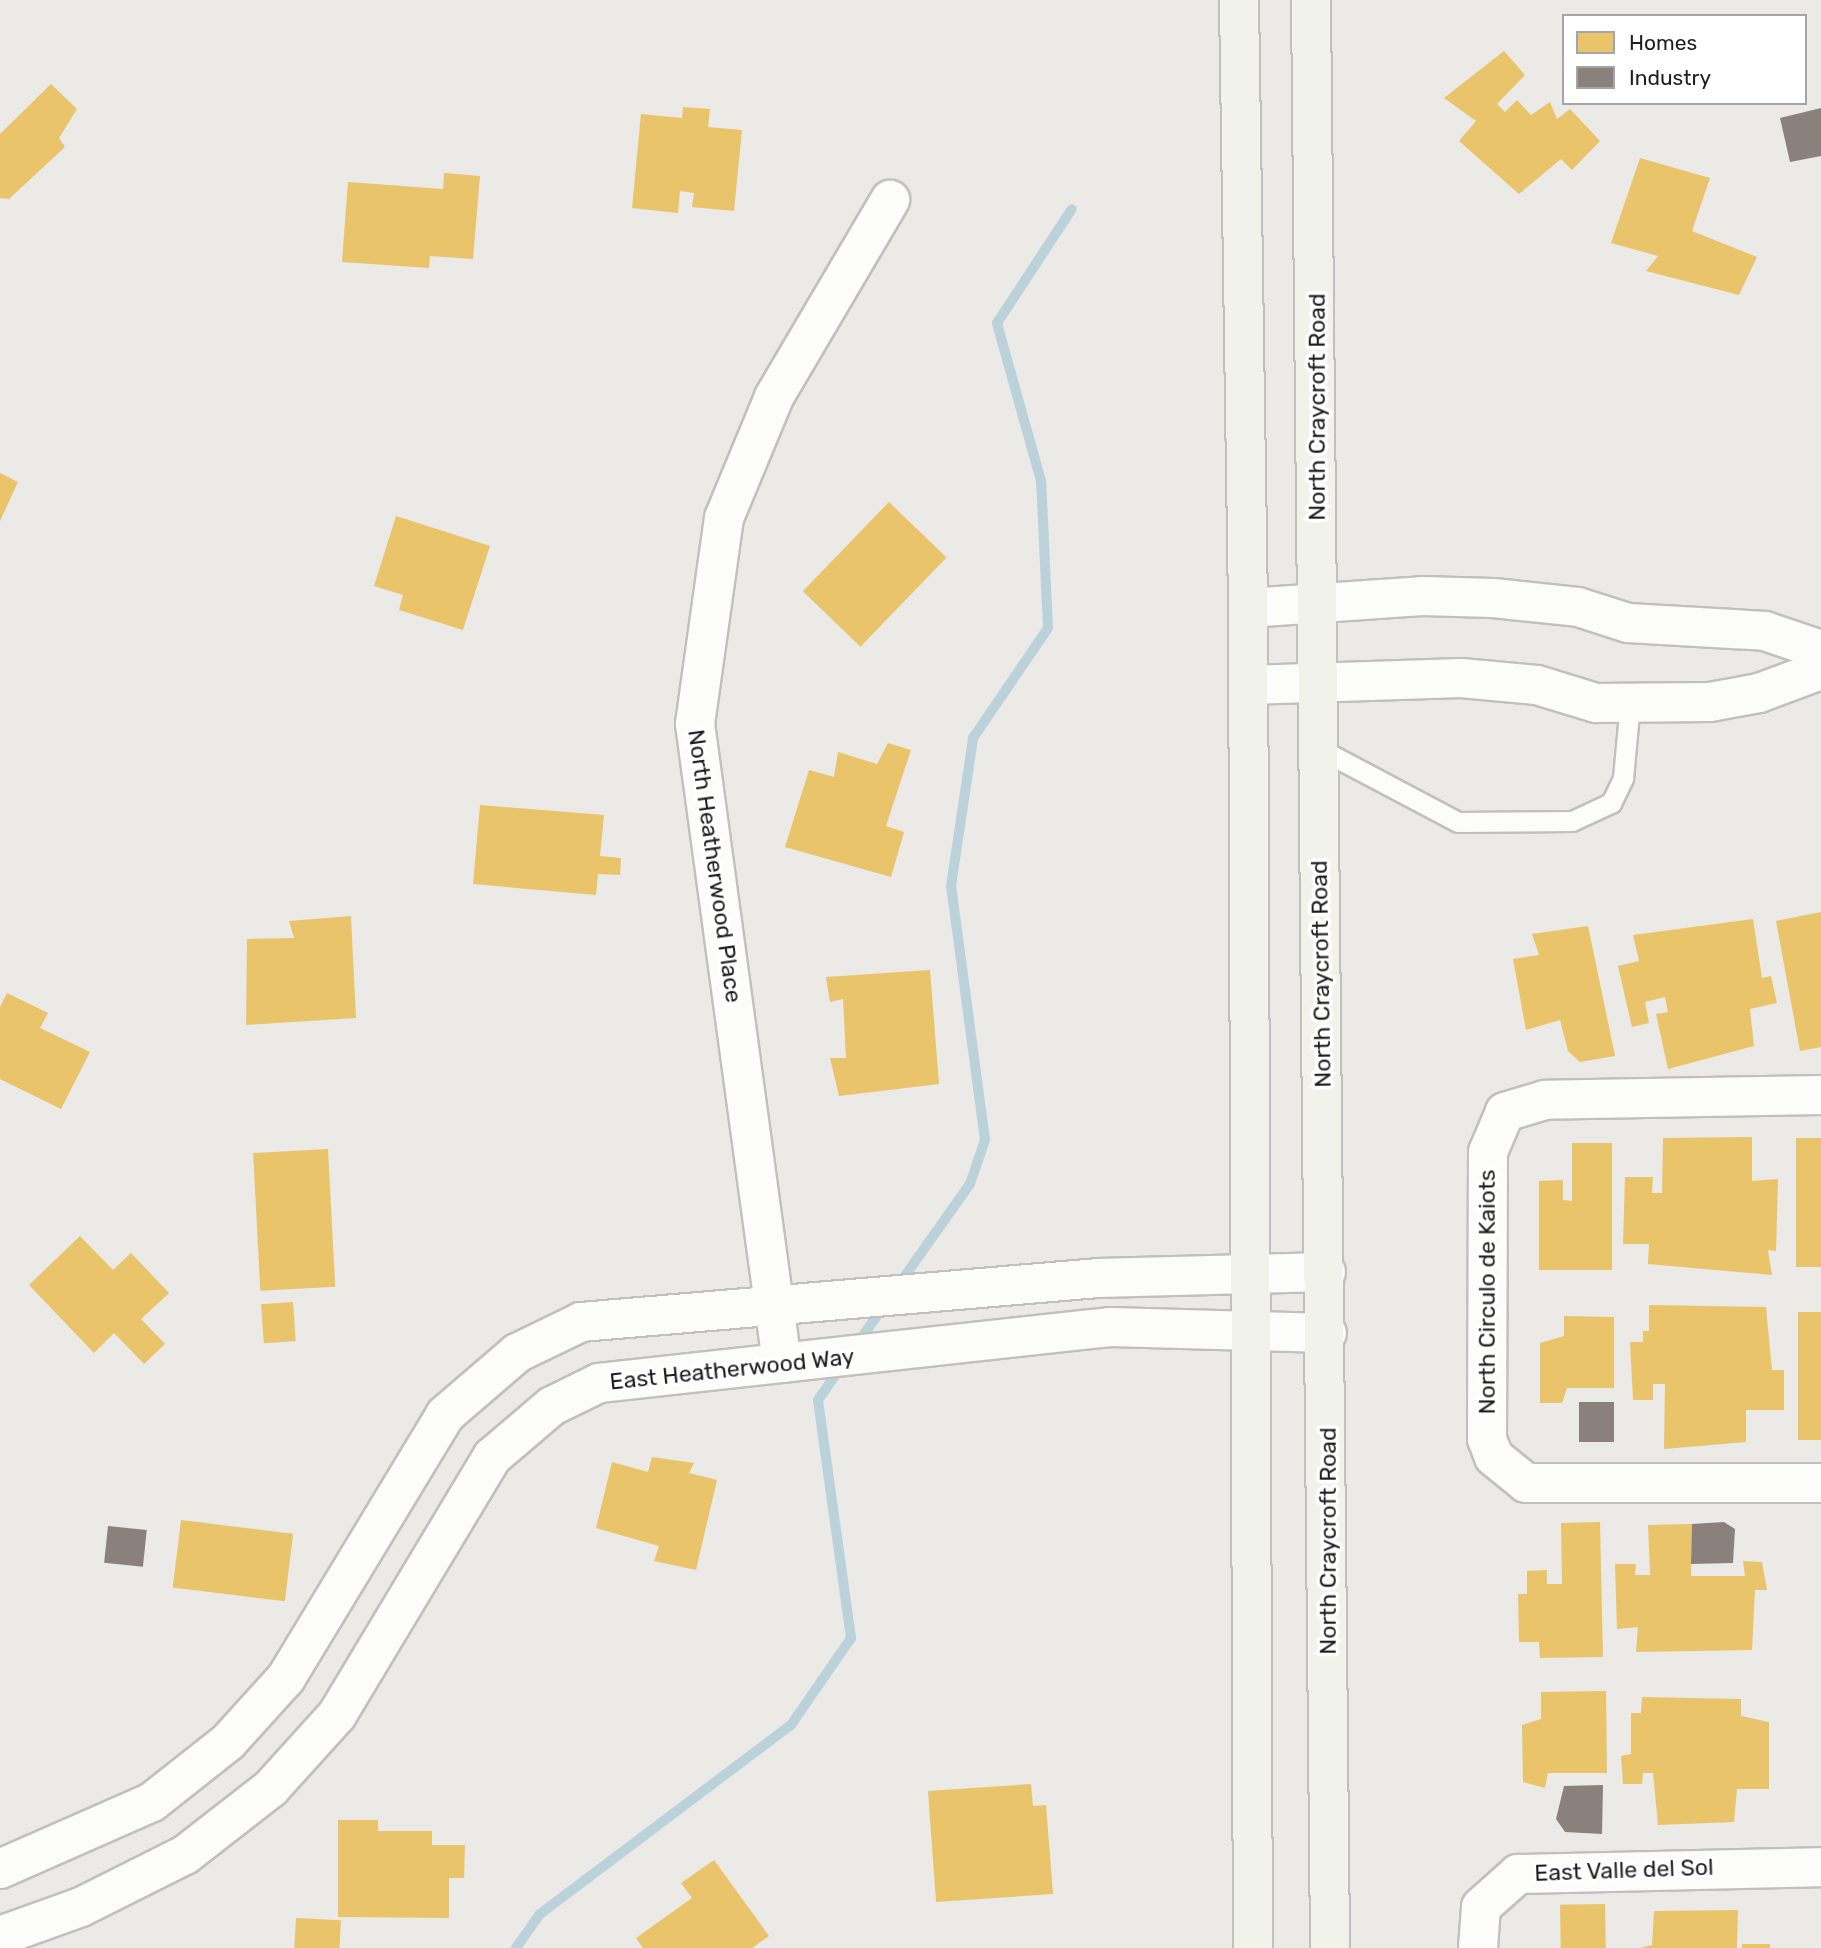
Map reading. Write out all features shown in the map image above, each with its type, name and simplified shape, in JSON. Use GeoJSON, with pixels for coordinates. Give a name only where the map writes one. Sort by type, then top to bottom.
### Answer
{"type":"FeatureCollection","features":[{"type":"Feature","properties":{"kind":"main road"},"geometry":{"type":"LineString","coordinates":[[1239,0],[1248,608],[1248,1326],[1253,1948]]}},
{"type":"Feature","properties":{"kind":"main road","name":"North Craycroft Road"},"geometry":{"type":"LineString","coordinates":[[1311,0],[1330,1948]]}},
{"type":"Feature","properties":{"kind":"street","name":"North Heatherwood Place"},"geometry":{"type":"LineString","coordinates":[[782,1363],[771,1306],[767,1227],[695,724],[724,518],[774,397],[890,200]]}},
{"type":"Feature","properties":{"kind":"street"},"geometry":{"type":"LineString","coordinates":[[1248,608],[1319,607],[1422,596],[1493,598],[1578,607],[1628,624],[1765,631],[1821,650]]}},
{"type":"Feature","properties":{"kind":"street"},"geometry":{"type":"LineString","coordinates":[[1248,685],[1461,678],[1537,685],[1596,703],[1630,703],[1735,697],[1821,670]]}},
{"type":"Feature","properties":{"kind":"street","name":"North Circulo de Kaiots"},"geometry":{"type":"LineString","coordinates":[[1821,1095],[1545,1100],[1505,1112],[1488,1152],[1487,1439],[1494,1457],[1526,1483],[1821,1483]]}},
{"type":"Feature","properties":{"kind":"street"},"geometry":{"type":"LineString","coordinates":[[0,1869],[152,1802],[228,1742],[286,1678],[444,1415],[517,1353],[581,1322],[1098,1278],[1325,1272]]}},
{"type":"Feature","properties":{"kind":"street","name":"East Heatherwood Way"},"geometry":{"type":"LineString","coordinates":[[0,1936],[81,1907],[185,1855],[271,1788],[337,1715],[492,1457],[552,1406],[599,1384],[1110,1326],[1248,1326],[1326,1333]]}},
{"type":"Feature","properties":{"kind":"street","name":"East Valle del Sol"},"geometry":{"type":"LineString","coordinates":[[1478,1948],[1481,1907],[1518,1874],[1821,1867]]}},
{"type":"Feature","properties":{"kind":"lane"},"geometry":{"type":"LineString","coordinates":[[1318,748],[1458,822],[1572,821],[1611,803],[1623,778],[1630,703]]}},
{"type":"Feature","properties":{"kind":"building: Homes"},"geometry":{"type":"Polygon","coordinates":[[[1504,51],[1525,75],[1497,104],[1505,112],[1517,100],[1531,115],[1550,102],[1557,119],[1570,109],[1600,141],[1572,170],[1561,159],[1519,194],[1459,141],[1476,121],[1444,98],[1504,51]]]}},
{"type":"Feature","properties":{"kind":"building: Homes"},"geometry":{"type":"Polygon","coordinates":[[[51,84],[77,109],[59,138],[65,147],[9,199],[0,198],[0,134],[51,84]]]}},
{"type":"Feature","properties":{"kind":"building: Homes"},"geometry":{"type":"Polygon","coordinates":[[[683,107],[710,109],[708,127],[742,130],[734,211],[692,207],[694,193],[680,191],[678,213],[632,208],[641,114],[682,118],[683,107]]]}},
{"type":"Feature","properties":{"kind":"building: Homes"},"geometry":{"type":"Polygon","coordinates":[[[1640,158],[1710,178],[1692,231],[1757,257],[1739,295],[1646,271],[1658,256],[1611,243],[1640,158]]]}},
{"type":"Feature","properties":{"kind":"building: Homes"},"geometry":{"type":"Polygon","coordinates":[[[444,173],[480,176],[473,259],[430,256],[429,268],[342,262],[348,182],[443,189],[444,173]]]}},
{"type":"Feature","properties":{"kind":"building: Homes"},"geometry":{"type":"Polygon","coordinates":[[[0,473],[18,482],[0,521],[0,473]]]}},
{"type":"Feature","properties":{"kind":"building: Homes"},"geometry":{"type":"Polygon","coordinates":[[[889,502],[947,558],[860,647],[803,591],[889,502]]]}},
{"type":"Feature","properties":{"kind":"building: Homes"},"geometry":{"type":"Polygon","coordinates":[[[396,516],[490,546],[463,630],[399,610],[403,595],[374,586],[396,516]]]}},
{"type":"Feature","properties":{"kind":"building: Homes"},"geometry":{"type":"Polygon","coordinates":[[[888,743],[911,750],[886,826],[904,832],[891,877],[785,847],[809,770],[834,777],[838,752],[877,764],[888,743]]]}},
{"type":"Feature","properties":{"kind":"building: Homes"},"geometry":{"type":"Polygon","coordinates":[[[480,805],[604,815],[600,856],[621,858],[620,875],[598,874],[596,895],[473,884],[480,805]]]}},
{"type":"Feature","properties":{"kind":"building: Homes"},"geometry":{"type":"Polygon","coordinates":[[[1821,912],[1821,1047],[1800,1051],[1776,921],[1821,912]]]}},
{"type":"Feature","properties":{"kind":"building: Homes"},"geometry":{"type":"Polygon","coordinates":[[[351,916],[356,1018],[246,1025],[247,939],[294,938],[289,921],[351,916]]]}},
{"type":"Feature","properties":{"kind":"building: Homes"},"geometry":{"type":"Polygon","coordinates":[[[1753,919],[1762,978],[1771,976],[1777,1003],[1750,1009],[1754,1046],[1668,1069],[1656,1014],[1668,1012],[1665,997],[1645,1002],[1649,1023],[1632,1027],[1618,966],[1639,961],[1633,935],[1753,919]]]}},
{"type":"Feature","properties":{"kind":"building: Homes"},"geometry":{"type":"Polygon","coordinates":[[[1588,926],[1615,1056],[1580,1062],[1568,1051],[1560,1020],[1526,1030],[1513,959],[1539,955],[1532,934],[1588,926]]]}},
{"type":"Feature","properties":{"kind":"building: Homes"},"geometry":{"type":"Polygon","coordinates":[[[930,970],[939,1084],[839,1096],[830,1058],[846,1058],[843,999],[830,1002],[826,977],[930,970]]]}},
{"type":"Feature","properties":{"kind":"building: Homes"},"geometry":{"type":"Polygon","coordinates":[[[7,993],[48,1013],[40,1028],[90,1052],[61,1109],[0,1079],[0,1007],[7,993]]]}},
{"type":"Feature","properties":{"kind":"building: Homes"},"geometry":{"type":"Polygon","coordinates":[[[1752,1137],[1752,1181],[1778,1179],[1776,1251],[1768,1250],[1772,1275],[1648,1264],[1649,1244],[1623,1244],[1625,1177],[1653,1177],[1652,1193],[1662,1193],[1663,1138],[1752,1137]]]}},
{"type":"Feature","properties":{"kind":"building: Homes"},"geometry":{"type":"Polygon","coordinates":[[[1796,1138],[1821,1138],[1821,1267],[1796,1267],[1796,1138]]]}},
{"type":"Feature","properties":{"kind":"building: Homes"},"geometry":{"type":"Polygon","coordinates":[[[1572,1143],[1612,1143],[1612,1270],[1539,1270],[1539,1181],[1563,1180],[1563,1200],[1572,1201],[1572,1143]]]}},
{"type":"Feature","properties":{"kind":"building: Homes"},"geometry":{"type":"Polygon","coordinates":[[[328,1149],[335,1287],[260,1291],[253,1153],[328,1149]]]}},
{"type":"Feature","properties":{"kind":"building: Homes"},"geometry":{"type":"Polygon","coordinates":[[[80,1236],[113,1270],[131,1253],[169,1293],[141,1319],[165,1344],[144,1364],[114,1333],[94,1353],[29,1285],[80,1236]]]}},
{"type":"Feature","properties":{"kind":"building: Homes"},"geometry":{"type":"Polygon","coordinates":[[[293,1302],[296,1341],[264,1343],[261,1304],[293,1302]]]}},
{"type":"Feature","properties":{"kind":"building: Homes"},"geometry":{"type":"Polygon","coordinates":[[[1649,1305],[1766,1307],[1772,1370],[1784,1370],[1784,1410],[1746,1410],[1746,1442],[1664,1449],[1665,1384],[1653,1384],[1653,1400],[1633,1400],[1630,1342],[1643,1342],[1643,1331],[1649,1331],[1649,1305]]]}},
{"type":"Feature","properties":{"kind":"building: Homes"},"geometry":{"type":"Polygon","coordinates":[[[1798,1312],[1821,1312],[1821,1440],[1798,1440],[1798,1312]]]}},
{"type":"Feature","properties":{"kind":"building: Homes"},"geometry":{"type":"Polygon","coordinates":[[[1564,1316],[1614,1317],[1614,1388],[1567,1388],[1562,1403],[1540,1403],[1540,1343],[1564,1336],[1564,1316]]]}},
{"type":"Feature","properties":{"kind":"building: Homes"},"geometry":{"type":"Polygon","coordinates":[[[652,1457],[694,1463],[689,1473],[717,1480],[696,1570],[654,1561],[659,1546],[596,1528],[612,1462],[648,1472],[652,1457]]]}},
{"type":"Feature","properties":{"kind":"building: Homes"},"geometry":{"type":"Polygon","coordinates":[[[181,1520],[293,1534],[285,1601],[173,1587],[181,1520]]]}},
{"type":"Feature","properties":{"kind":"building: Homes"},"geometry":{"type":"Polygon","coordinates":[[[1600,1522],[1603,1657],[1540,1658],[1539,1642],[1519,1642],[1518,1594],[1527,1594],[1527,1571],[1547,1570],[1547,1584],[1562,1584],[1561,1523],[1600,1522]]]}},
{"type":"Feature","properties":{"kind":"building: Homes"},"geometry":{"type":"Polygon","coordinates":[[[1692,1524],[1691,1576],[1745,1576],[1743,1561],[1762,1562],[1767,1590],[1755,1590],[1752,1650],[1636,1652],[1638,1627],[1617,1629],[1615,1564],[1636,1564],[1635,1575],[1650,1575],[1648,1525],[1692,1524]]]}},
{"type":"Feature","properties":{"kind":"building: Homes"},"geometry":{"type":"Polygon","coordinates":[[[1606,1691],[1607,1773],[1548,1773],[1545,1788],[1523,1782],[1522,1725],[1541,1719],[1541,1692],[1606,1691]]]}},
{"type":"Feature","properties":{"kind":"building: Homes"},"geometry":{"type":"Polygon","coordinates":[[[1642,1697],[1741,1699],[1741,1716],[1769,1722],[1769,1789],[1737,1789],[1734,1822],[1658,1825],[1653,1773],[1643,1773],[1642,1784],[1623,1784],[1621,1756],[1631,1754],[1631,1713],[1641,1713],[1642,1697]]]}},
{"type":"Feature","properties":{"kind":"building: Homes"},"geometry":{"type":"Polygon","coordinates":[[[1031,1784],[1033,1806],[1046,1805],[1053,1894],[936,1902],[928,1791],[1031,1784]]]}},
{"type":"Feature","properties":{"kind":"building: Homes"},"geometry":{"type":"Polygon","coordinates":[[[338,1820],[378,1820],[378,1831],[432,1831],[432,1845],[465,1845],[464,1878],[449,1878],[449,1918],[338,1917],[338,1820]]]}},
{"type":"Feature","properties":{"kind":"building: Homes"},"geometry":{"type":"Polygon","coordinates":[[[714,1860],[769,1936],[752,1948],[643,1948],[636,1938],[692,1898],[681,1883],[714,1860]]]}},
{"type":"Feature","properties":{"kind":"building: Homes"},"geometry":{"type":"Polygon","coordinates":[[[1605,1904],[1606,1948],[1561,1948],[1560,1905],[1605,1904]]]}},
{"type":"Feature","properties":{"kind":"building: Homes"},"geometry":{"type":"Polygon","coordinates":[[[1738,1910],[1737,1948],[1640,1948],[1652,1945],[1654,1911],[1738,1910]]]}},
{"type":"Feature","properties":{"kind":"building: Homes"},"geometry":{"type":"Polygon","coordinates":[[[296,1918],[341,1920],[339,1948],[294,1948],[296,1918]]]}},
{"type":"Feature","properties":{"kind":"building: Homes"},"geometry":{"type":"Polygon","coordinates":[[[1742,1944],[1770,1944],[1770,1948],[1742,1948],[1742,1944]]]}},
{"type":"Feature","properties":{"kind":"building: Industry"},"geometry":{"type":"Polygon","coordinates":[[[1821,108],[1821,156],[1790,162],[1780,118],[1821,108]]]}},
{"type":"Feature","properties":{"kind":"building: Industry"},"geometry":{"type":"Polygon","coordinates":[[[1579,1402],[1614,1402],[1614,1442],[1579,1442],[1579,1402]]]}},
{"type":"Feature","properties":{"kind":"building: Industry"},"geometry":{"type":"Polygon","coordinates":[[[1724,1522],[1735,1529],[1733,1563],[1691,1564],[1692,1524],[1724,1522]]]}},
{"type":"Feature","properties":{"kind":"building: Industry"},"geometry":{"type":"Polygon","coordinates":[[[108,1526],[147,1530],[143,1567],[104,1563],[108,1526]]]}},
{"type":"Feature","properties":{"kind":"building: Industry"},"geometry":{"type":"Polygon","coordinates":[[[1603,1785],[1602,1834],[1565,1832],[1556,1819],[1564,1786],[1603,1785]]]}},
{"type":"Feature","properties":{"kind":"waterway"},"geometry":{"type":"LineString","coordinates":[[897,1287],[970,1184],[985,1140],[951,886],[973,738],[1048,628],[1041,481],[997,323],[1072,209]]}},
{"type":"Feature","properties":{"kind":"waterway"},"geometry":{"type":"LineString","coordinates":[[857,1344],[884,1306]]}},
{"type":"Feature","properties":{"kind":"waterway"},"geometry":{"type":"LineString","coordinates":[[516,1948],[540,1914],[791,1725],[851,1638],[818,1400],[842,1366]]}}]}
